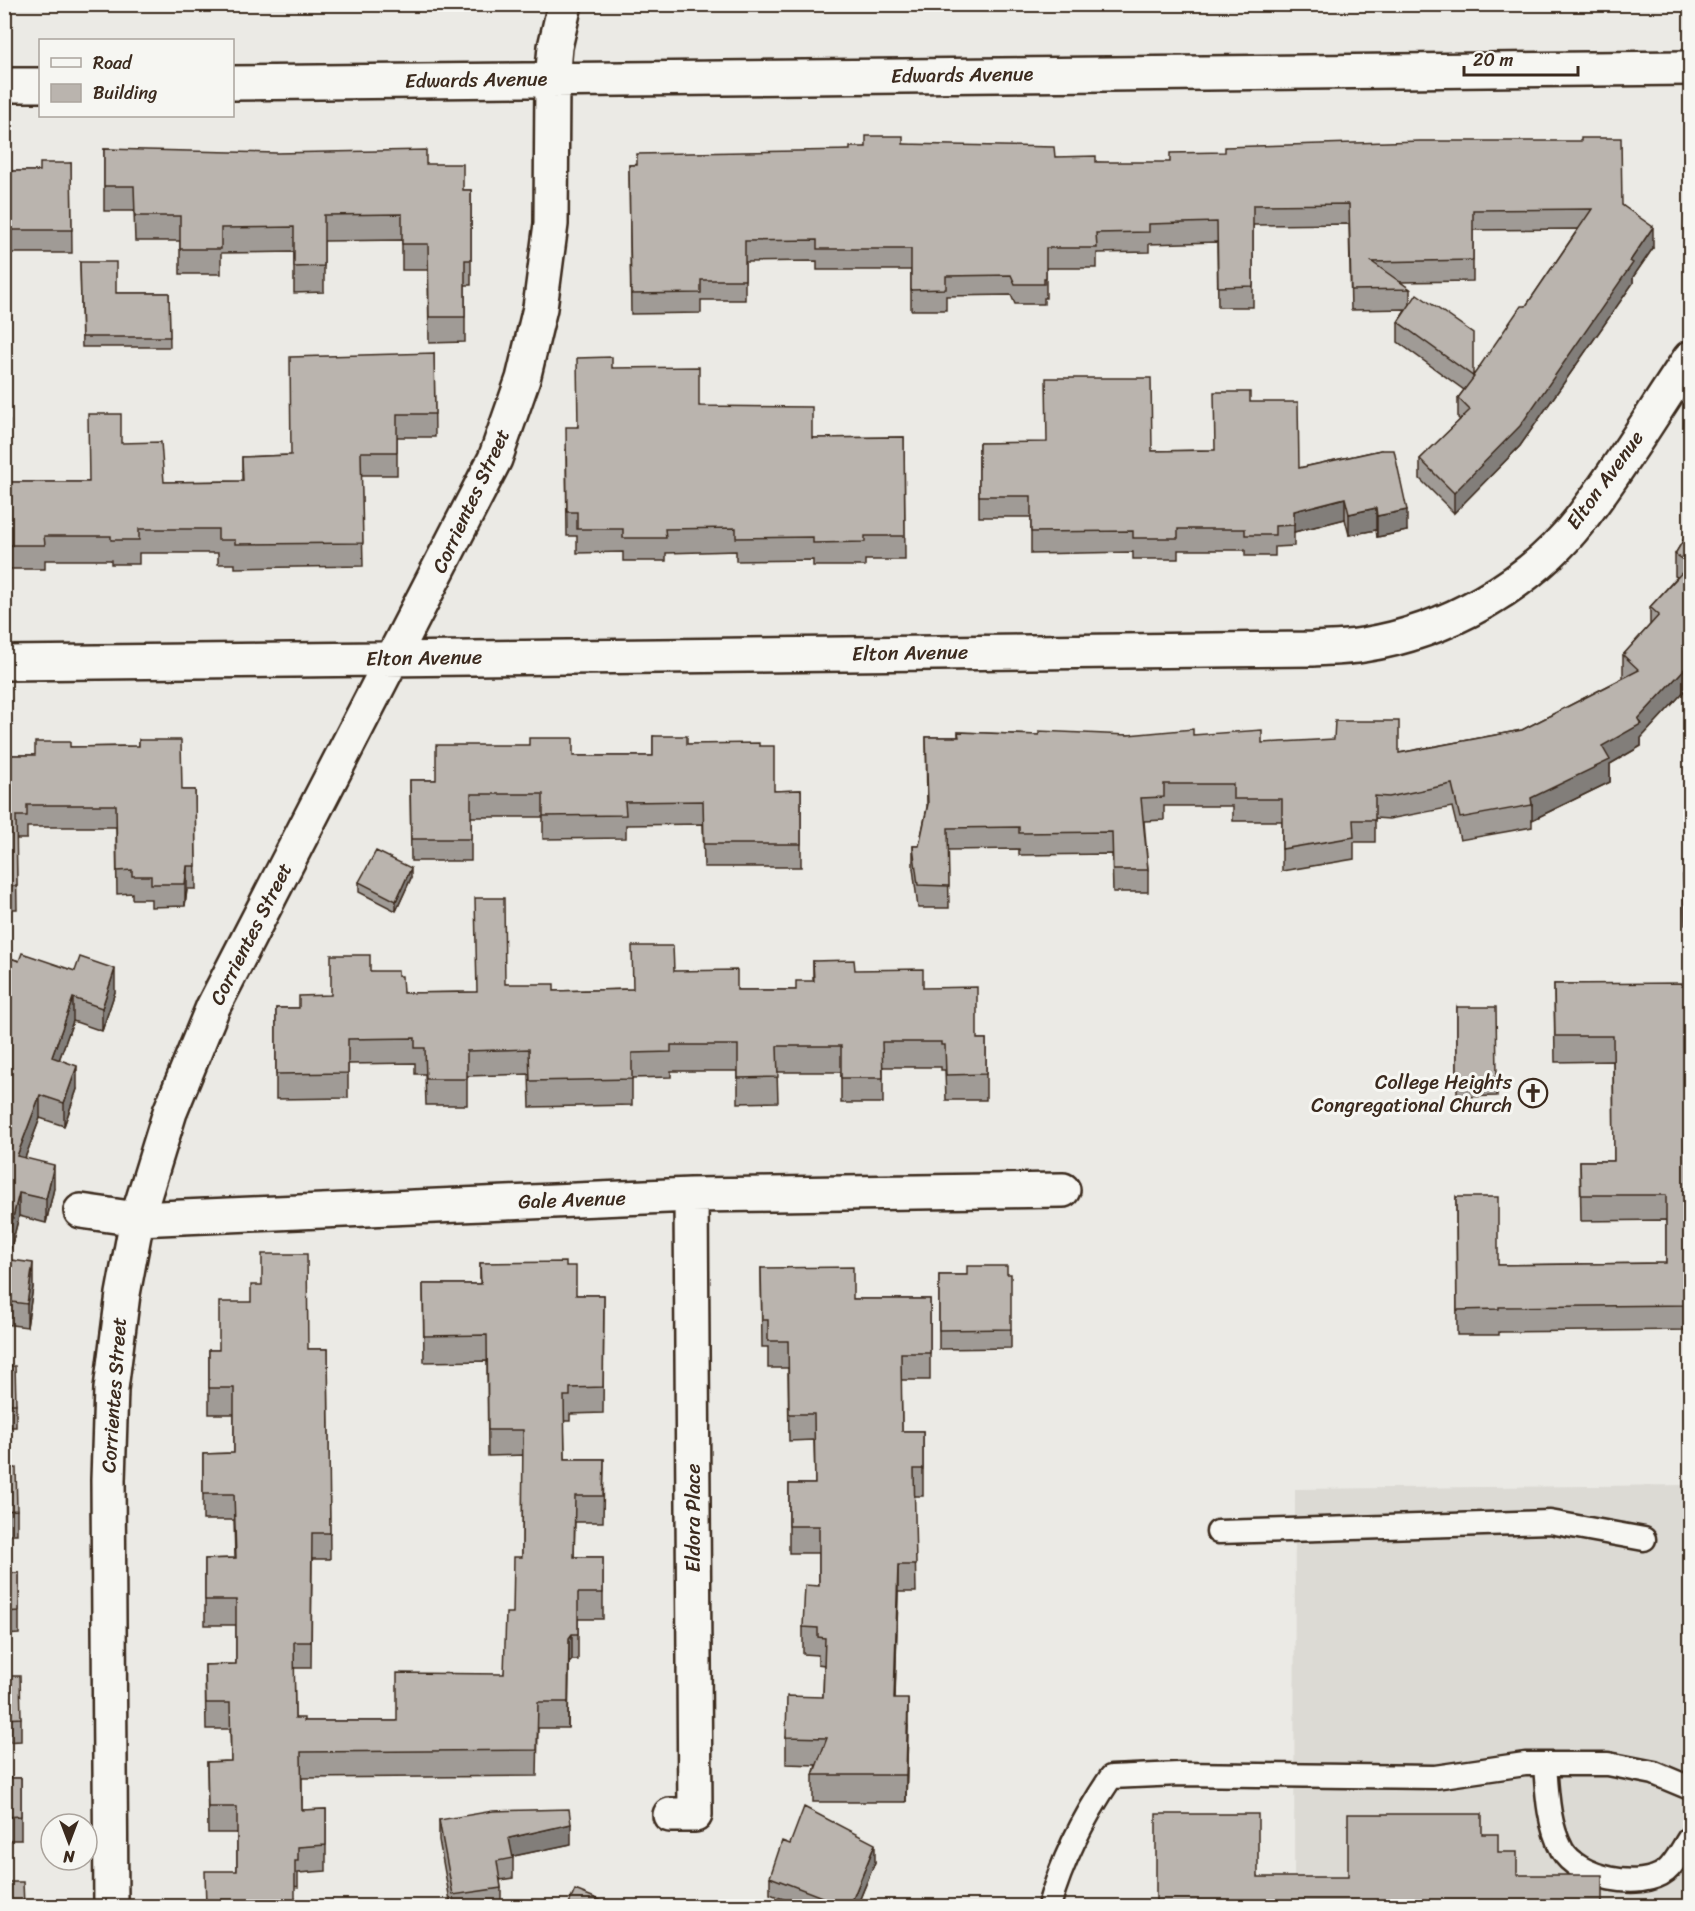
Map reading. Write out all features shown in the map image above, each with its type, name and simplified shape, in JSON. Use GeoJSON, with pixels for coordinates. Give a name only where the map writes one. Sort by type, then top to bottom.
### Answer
{"type":"FeatureCollection","features":[{"type":"Feature","properties":{"kind":"street","name":"Corrientes Street"},"geometry":{"type":"LineString","coordinates":[[111,1906],[108,1492],[111,1389],[123,1294],[137,1219],[170,1112],[213,1006],[495,459],[523,379],[540,308],[551,224],[552,80],[555,47],[565,4]]}},
{"type":"Feature","properties":{"kind":"street","name":"Edwards Avenue"},"geometry":{"type":"LineString","coordinates":[[234,83],[1690,68]]}},
{"type":"Feature","properties":{"kind":"street"},"geometry":{"type":"LineString","coordinates":[[4,85],[39,85]]}},
{"type":"Feature","properties":{"kind":"street","name":"Elton Avenue"},"geometry":{"type":"LineString","coordinates":[[4,663],[1313,649],[1363,645],[1422,631],[1483,603],[1532,569],[1579,521],[1690,358]]}},
{"type":"Feature","properties":{"kind":"street","name":"Gale Avenue"},"geometry":{"type":"LineString","coordinates":[[81,1211],[137,1219],[691,1195],[1063,1190]]}},
{"type":"Feature","properties":{"kind":"street","name":"Eldora Place"},"geometry":{"type":"LineString","coordinates":[[670,1815],[694,1815],[691,1195]]}},
{"type":"Feature","properties":{"kind":"lane"},"geometry":{"type":"LineString","coordinates":[[1218,1532],[1550,1522],[1644,1539]]}},
{"type":"Feature","properties":{"kind":"lane"},"geometry":{"type":"LineString","coordinates":[[1049,1906],[1059,1871],[1098,1796],[1111,1777],[1179,1774],[1435,1777],[1525,1764],[1608,1764],[1654,1773],[1690,1788]]}},
{"type":"Feature","properties":{"kind":"lane"},"geometry":{"type":"LineString","coordinates":[[1545,1764],[1548,1806],[1562,1851],[1582,1870],[1634,1883],[1666,1871],[1690,1837]]}},
{"type":"Feature","properties":{"kind":"shaded area"},"geometry":{"type":"Polygon","coordinates":[[[1690,1485],[1690,1906],[1294,1906],[1295,1489],[1690,1485]]]}},
{"type":"Feature","properties":{"kind":"building"},"geometry":{"type":"Polygon","coordinates":[[[866,136],[903,136],[903,144],[1054,147],[1055,157],[1096,156],[1096,162],[1170,162],[1170,153],[1225,152],[1225,147],[1420,141],[1581,141],[1581,138],[1621,138],[1622,205],[1653,227],[1630,261],[1633,263],[1520,426],[1454,493],[1420,459],[1470,410],[1458,398],[1474,377],[1398,322],[1417,294],[1473,333],[1473,376],[1521,306],[1526,306],[1592,209],[1473,210],[1473,260],[1372,262],[1410,289],[1351,290],[1349,204],[1253,205],[1253,286],[1218,287],[1217,222],[1149,224],[1149,232],[1096,233],[1097,248],[1046,248],[1044,284],[1015,284],[1011,275],[946,276],[946,289],[911,290],[911,249],[817,249],[817,240],[745,241],[745,280],[701,280],[701,293],[631,294],[629,165],[637,165],[637,154],[850,150],[850,147],[866,147],[866,136]]]}},
{"type":"Feature","properties":{"kind":"building"},"geometry":{"type":"Polygon","coordinates":[[[104,149],[277,153],[426,150],[426,164],[463,164],[463,190],[471,190],[471,260],[465,260],[465,317],[429,317],[428,244],[402,244],[402,214],[324,215],[324,266],[294,267],[294,227],[221,228],[221,249],[180,249],[180,216],[135,216],[134,186],[104,186],[104,149]]]}},
{"type":"Feature","properties":{"kind":"building"},"geometry":{"type":"Polygon","coordinates":[[[40,163],[71,163],[72,230],[11,230],[11,250],[4,250],[4,171],[40,171],[40,163]]]}},
{"type":"Feature","properties":{"kind":"building"},"geometry":{"type":"Polygon","coordinates":[[[80,262],[116,262],[116,293],[169,293],[170,337],[82,337],[80,262]]]}},
{"type":"Feature","properties":{"kind":"building"},"geometry":{"type":"Polygon","coordinates":[[[434,353],[435,414],[397,414],[397,452],[361,452],[363,543],[235,544],[235,540],[218,540],[218,529],[139,529],[139,540],[111,540],[111,536],[44,536],[45,545],[4,545],[4,420],[9,420],[9,482],[89,482],[88,414],[121,414],[121,443],[161,442],[164,482],[243,481],[242,457],[291,455],[290,357],[434,353]]]}},
{"type":"Feature","properties":{"kind":"building"},"geometry":{"type":"Polygon","coordinates":[[[612,357],[612,368],[699,367],[699,406],[812,407],[812,438],[904,437],[905,536],[865,536],[865,542],[813,543],[813,537],[736,538],[736,528],[665,529],[666,538],[623,538],[623,529],[577,529],[577,512],[567,512],[566,427],[578,427],[577,358],[612,357]]]}},
{"type":"Feature","properties":{"kind":"building"},"geometry":{"type":"Polygon","coordinates":[[[1046,378],[1151,378],[1152,451],[1215,450],[1214,392],[1250,392],[1250,402],[1298,402],[1299,468],[1381,450],[1394,450],[1407,510],[1377,516],[1376,508],[1349,514],[1345,498],[1294,511],[1294,525],[1275,526],[1275,535],[1245,535],[1245,529],[1178,529],[1178,538],[1133,538],[1133,531],[1031,532],[1031,496],[979,496],[979,443],[1047,442],[1046,378]]]}},
{"type":"Feature","properties":{"kind":"building"},"geometry":{"type":"Polygon","coordinates":[[[1690,529],[1690,564],[1675,554],[1690,529]]]}},
{"type":"Feature","properties":{"kind":"building"},"geometry":{"type":"Polygon","coordinates":[[[1690,564],[1690,663],[1638,719],[1641,724],[1602,746],[1610,760],[1531,798],[1532,805],[1460,818],[1452,784],[1389,797],[1375,796],[1375,820],[1353,820],[1354,837],[1282,849],[1282,799],[1233,799],[1233,784],[1164,784],[1164,797],[1141,798],[1148,870],[1113,870],[1112,832],[1019,833],[1019,827],[948,828],[949,886],[918,885],[913,846],[919,846],[928,804],[926,737],[959,737],[958,732],[1039,735],[1039,731],[1128,735],[1193,729],[1193,735],[1262,730],[1262,743],[1334,739],[1335,721],[1399,721],[1399,753],[1522,730],[1639,670],[1623,655],[1659,615],[1650,607],[1690,564]]]}},
{"type":"Feature","properties":{"kind":"building"},"geometry":{"type":"Polygon","coordinates":[[[653,736],[687,736],[687,744],[759,743],[759,746],[774,746],[774,791],[801,790],[801,844],[704,844],[703,801],[625,802],[626,815],[543,816],[543,794],[471,794],[471,839],[411,839],[410,780],[436,780],[436,745],[529,745],[529,738],[573,738],[573,756],[653,756],[653,736]]]}},
{"type":"Feature","properties":{"kind":"building"},"geometry":{"type":"Polygon","coordinates":[[[139,740],[181,740],[182,790],[195,790],[196,866],[187,866],[185,884],[151,884],[151,876],[132,876],[132,870],[117,871],[116,805],[27,805],[27,816],[16,816],[17,886],[4,886],[4,755],[35,755],[35,742],[70,742],[70,747],[139,746],[139,740]]]}},
{"type":"Feature","properties":{"kind":"building"},"geometry":{"type":"Polygon","coordinates":[[[376,851],[411,868],[396,901],[359,882],[376,851]]]}},
{"type":"Feature","properties":{"kind":"building"},"geometry":{"type":"Polygon","coordinates":[[[1683,875],[1690,875],[1690,905],[1685,905],[1683,875]]]}},
{"type":"Feature","properties":{"kind":"building"},"geometry":{"type":"Polygon","coordinates":[[[475,898],[504,898],[505,984],[554,984],[554,991],[633,989],[632,946],[673,946],[674,971],[737,970],[737,990],[796,990],[796,981],[814,981],[813,961],[854,960],[855,970],[923,969],[923,988],[977,987],[977,1039],[986,1039],[986,1074],[946,1075],[945,1045],[941,1045],[941,1042],[882,1042],[883,1078],[841,1078],[841,1046],[777,1046],[778,1077],[738,1078],[738,1045],[671,1045],[671,1052],[632,1053],[632,1079],[530,1081],[529,1049],[467,1051],[467,1079],[426,1079],[425,1048],[415,1048],[415,1038],[348,1039],[348,1073],[276,1074],[276,1008],[299,1008],[299,996],[331,995],[331,955],[370,955],[370,971],[398,971],[398,976],[402,976],[403,993],[477,992],[475,898]]]}},
{"type":"Feature","properties":{"kind":"building"},"geometry":{"type":"Polygon","coordinates":[[[22,953],[75,971],[80,957],[115,969],[102,1008],[73,998],[52,1057],[77,1066],[64,1103],[40,1095],[17,1156],[54,1165],[46,1199],[19,1193],[4,1253],[4,956],[19,961],[22,953]]]}},
{"type":"Feature","properties":{"kind":"building"},"geometry":{"type":"Polygon","coordinates":[[[1682,983],[1682,986],[1690,986],[1690,1305],[1499,1307],[1499,1309],[1457,1310],[1456,1197],[1498,1197],[1498,1265],[1666,1263],[1666,1195],[1581,1195],[1580,1161],[1614,1161],[1613,1036],[1555,1036],[1554,984],[1682,983]]]}},
{"type":"Feature","properties":{"kind":"building"},"geometry":{"type":"Polygon","coordinates":[[[1457,1007],[1496,1007],[1497,1077],[1457,1078],[1457,1007]]]}},
{"type":"Feature","properties":{"kind":"building"},"geometry":{"type":"Polygon","coordinates":[[[262,1254],[307,1254],[308,1349],[328,1349],[330,1533],[312,1533],[311,1642],[294,1642],[295,1718],[304,1718],[304,1721],[397,1721],[397,1673],[504,1674],[506,1613],[513,1613],[514,1557],[522,1557],[523,1430],[488,1430],[487,1335],[424,1336],[423,1284],[481,1284],[480,1263],[566,1262],[566,1266],[576,1266],[576,1295],[604,1295],[603,1387],[570,1388],[570,1396],[564,1396],[565,1459],[604,1459],[603,1496],[575,1496],[574,1557],[603,1557],[603,1593],[578,1593],[578,1634],[572,1634],[569,1638],[568,1702],[538,1702],[537,1750],[301,1752],[302,1810],[326,1809],[326,1845],[298,1847],[298,1861],[295,1861],[295,1906],[206,1906],[205,1871],[237,1871],[237,1807],[208,1807],[207,1762],[231,1761],[230,1703],[206,1703],[205,1665],[236,1664],[236,1600],[205,1600],[205,1559],[236,1558],[234,1494],[203,1494],[203,1454],[234,1453],[234,1388],[209,1388],[209,1350],[219,1350],[219,1302],[251,1302],[251,1285],[262,1285],[262,1254]]]}},
{"type":"Feature","properties":{"kind":"building"},"geometry":{"type":"Polygon","coordinates":[[[4,1259],[33,1263],[27,1304],[4,1301],[4,1259]]]}},
{"type":"Feature","properties":{"kind":"building"},"geometry":{"type":"Polygon","coordinates":[[[967,1266],[1007,1266],[1007,1274],[1011,1274],[1011,1329],[939,1330],[939,1275],[967,1275],[967,1266]]]}},
{"type":"Feature","properties":{"kind":"building"},"geometry":{"type":"Polygon","coordinates":[[[853,1267],[853,1299],[930,1299],[930,1353],[901,1353],[902,1431],[923,1431],[923,1469],[914,1469],[916,1565],[898,1565],[894,1699],[908,1699],[906,1775],[813,1775],[827,1738],[786,1737],[787,1696],[823,1697],[825,1638],[818,1637],[818,1628],[803,1627],[805,1585],[819,1586],[819,1526],[789,1526],[789,1484],[815,1484],[814,1414],[789,1414],[788,1341],[768,1341],[768,1320],[762,1320],[761,1268],[853,1267]]]}},
{"type":"Feature","properties":{"kind":"building"},"geometry":{"type":"Polygon","coordinates":[[[4,1366],[15,1366],[16,1404],[4,1404],[4,1366]]]}},
{"type":"Feature","properties":{"kind":"building"},"geometry":{"type":"Polygon","coordinates":[[[4,1468],[16,1468],[17,1510],[4,1511],[4,1468]]]}},
{"type":"Feature","properties":{"kind":"building"},"geometry":{"type":"Polygon","coordinates":[[[4,1573],[19,1573],[19,1611],[4,1612],[4,1573]]]}},
{"type":"Feature","properties":{"kind":"building"},"geometry":{"type":"Polygon","coordinates":[[[4,1676],[20,1676],[21,1718],[4,1719],[4,1676]]]}},
{"type":"Feature","properties":{"kind":"building"},"geometry":{"type":"Polygon","coordinates":[[[4,1778],[21,1778],[21,1816],[4,1817],[4,1778]]]}},
{"type":"Feature","properties":{"kind":"building"},"geometry":{"type":"Polygon","coordinates":[[[804,1807],[875,1844],[850,1906],[812,1906],[822,1897],[770,1877],[782,1841],[790,1844],[804,1807]]]}},
{"type":"Feature","properties":{"kind":"building"},"geometry":{"type":"Polygon","coordinates":[[[569,1809],[571,1824],[509,1838],[513,1858],[497,1861],[501,1888],[453,1895],[439,1820],[493,1811],[569,1809]]]}},
{"type":"Feature","properties":{"kind":"building"},"geometry":{"type":"Polygon","coordinates":[[[1156,1814],[1258,1814],[1258,1877],[1348,1877],[1348,1814],[1482,1814],[1482,1834],[1498,1834],[1498,1852],[1517,1852],[1517,1875],[1602,1875],[1602,1906],[1156,1906],[1156,1814]]]}},
{"type":"Feature","properties":{"kind":"building"},"geometry":{"type":"Polygon","coordinates":[[[4,1882],[23,1882],[24,1906],[4,1906],[4,1882]]]}},
{"type":"Feature","properties":{"kind":"building"},"geometry":{"type":"Polygon","coordinates":[[[575,1890],[615,1906],[568,1906],[575,1890]]]}},
{"type":"Feature","properties":{"kind":"place","name":"College Heights Congregational Church"},"geometry":{"type":"Point","coordinates":[1533,1093]}}]}
